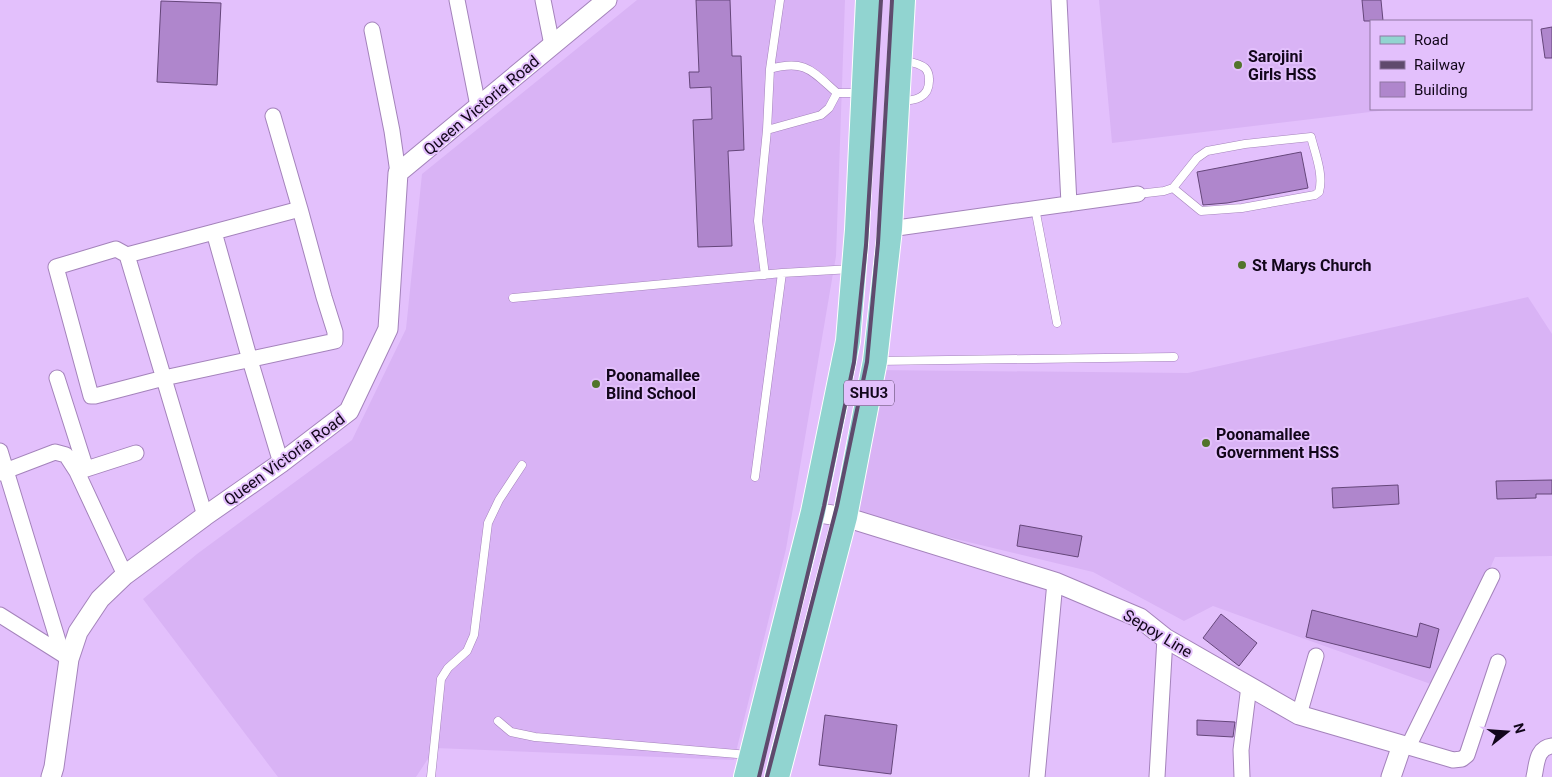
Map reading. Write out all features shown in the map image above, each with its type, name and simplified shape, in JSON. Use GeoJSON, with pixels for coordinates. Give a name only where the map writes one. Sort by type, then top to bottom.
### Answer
{"type":"FeatureCollection","features":[{"type":"Feature","properties":{"kind":"main road","name":"SHU3"},"geometry":{"type":"LineString","coordinates":[[749,766],[813,512],[848,341],[854,268],[868,0]]}},
{"type":"Feature","properties":{"kind":"main road","name":"SHU3"},"geometry":{"type":"LineString","coordinates":[[777,777],[845,518],[875,361],[890,230],[903,0]]}},
{"type":"Feature","properties":{"kind":"street"},"geometry":{"type":"LineString","coordinates":[[457,0],[478,106]]}},
{"type":"Feature","properties":{"kind":"street"},"geometry":{"type":"LineString","coordinates":[[543,0],[552,45]]}},
{"type":"Feature","properties":{"kind":"street","name":"Queen Victoria Road"},"geometry":{"type":"LineString","coordinates":[[51,777],[54,767],[65,657],[78,632],[100,599],[125,575],[281,463],[349,411],[388,329],[398,173],[607,0]]}},
{"type":"Feature","properties":{"kind":"street"},"geometry":{"type":"LineString","coordinates":[[1059,0],[1069,204]]}},
{"type":"Feature","properties":{"kind":"street"},"geometry":{"type":"LineString","coordinates":[[372,30],[392,131],[398,173]]}},
{"type":"Feature","properties":{"kind":"street"},"geometry":{"type":"LineString","coordinates":[[273,116],[300,209],[324,297],[335,332],[335,341],[164,378],[91,396],[56,267],[116,250],[128,256],[300,209]]}},
{"type":"Feature","properties":{"kind":"street"},"geometry":{"type":"LineString","coordinates":[[890,230],[1138,194]]}},
{"type":"Feature","properties":{"kind":"street"},"geometry":{"type":"LineString","coordinates":[[214,232],[281,463]]}},
{"type":"Feature","properties":{"kind":"street"},"geometry":{"type":"LineString","coordinates":[[128,256],[205,516]]}},
{"type":"Feature","properties":{"kind":"street"},"geometry":{"type":"LineString","coordinates":[[57,378],[81,471],[125,575]]}},
{"type":"Feature","properties":{"kind":"street"},"geometry":{"type":"LineString","coordinates":[[0,450],[3,472],[65,657]]}},
{"type":"Feature","properties":{"kind":"street"},"geometry":{"type":"LineString","coordinates":[[3,472],[55,452],[66,455],[81,471]]}},
{"type":"Feature","properties":{"kind":"street"},"geometry":{"type":"LineString","coordinates":[[81,471],[136,453]]}},
{"type":"Feature","properties":{"kind":"street","name":"Sepoy Line"},"geometry":{"type":"LineString","coordinates":[[813,512],[845,518],[1054,582],[1140,618],[1166,638],[1299,715],[1405,746]]}},
{"type":"Feature","properties":{"kind":"street"},"geometry":{"type":"LineString","coordinates":[[1391,777],[1492,576]]}},
{"type":"Feature","properties":{"kind":"street"},"geometry":{"type":"LineString","coordinates":[[1037,777],[1054,582]]}},
{"type":"Feature","properties":{"kind":"street"},"geometry":{"type":"LineString","coordinates":[[0,615],[65,657]]}},
{"type":"Feature","properties":{"kind":"street"},"geometry":{"type":"LineString","coordinates":[[1156,777],[1166,638]]}},
{"type":"Feature","properties":{"kind":"street"},"geometry":{"type":"LineString","coordinates":[[1299,715],[1316,656]]}},
{"type":"Feature","properties":{"kind":"street"},"geometry":{"type":"LineString","coordinates":[[1405,746],[1454,760],[1462,759],[1467,755],[1498,662]]}},
{"type":"Feature","properties":{"kind":"street"},"geometry":{"type":"LineString","coordinates":[[1242,777],[1242,750],[1249,686]]}},
{"type":"Feature","properties":{"kind":"street"},"geometry":{"type":"LineString","coordinates":[[1534,777],[1539,752],[1544,748],[1552,746]]}},
{"type":"Feature","properties":{"kind":"lane"},"geometry":{"type":"LineString","coordinates":[[765,275],[758,221],[767,130],[770,69],[780,0]]}},
{"type":"Feature","properties":{"kind":"lane"},"geometry":{"type":"LineString","coordinates":[[770,69],[798,64],[812,72],[837,93],[864,93]]}},
{"type":"Feature","properties":{"kind":"lane"},"geometry":{"type":"LineString","coordinates":[[767,130],[822,115],[829,108],[837,93]]}},
{"type":"Feature","properties":{"kind":"lane"},"geometry":{"type":"LineString","coordinates":[[1138,194],[1173,188],[1197,158],[1207,151],[1245,144],[1311,137],[1321,186],[1320,192],[1315,195],[1242,208],[1201,211],[1173,188]]}},
{"type":"Feature","properties":{"kind":"lane"},"geometry":{"type":"LineString","coordinates":[[1035,208],[1057,323]]}},
{"type":"Feature","properties":{"kind":"lane"},"geometry":{"type":"LineString","coordinates":[[513,298],[854,268]]}},
{"type":"Feature","properties":{"kind":"lane"},"geometry":{"type":"LineString","coordinates":[[756,477],[782,273]]}},
{"type":"Feature","properties":{"kind":"lane"},"geometry":{"type":"LineString","coordinates":[[875,361],[1174,357]]}},
{"type":"Feature","properties":{"kind":"lane"},"geometry":{"type":"LineString","coordinates":[[431,777],[441,679],[448,668],[467,651],[474,635],[488,523],[498,500],[522,464]]}},
{"type":"Feature","properties":{"kind":"lane"},"geometry":{"type":"LineString","coordinates":[[498,721],[511,732],[535,737],[749,766]]}},
{"type":"Feature","properties":{"kind":"shaded area","name":"Poonamallee Blind School"},"geometry":{"type":"Polygon","coordinates":[[[637,0],[845,0],[836,256],[786,549],[734,760],[435,748],[416,777],[278,777],[143,599],[197,554],[352,440],[406,329],[422,174],[637,0]]]}},
{"type":"Feature","properties":{"kind":"shaded area","name":"Sarojini Girls HSS"},"geometry":{"type":"Polygon","coordinates":[[[1099,0],[1381,0],[1384,20],[1370,20],[1370,110],[1387,110],[1112,143],[1099,0]]]}},
{"type":"Feature","properties":{"kind":"shaded area","name":"Poonamallee Government HSS"},"geometry":{"type":"Polygon","coordinates":[[[1528,297],[1552,334],[1552,556],[1495,557],[1439,687],[1213,606],[1184,621],[1093,572],[847,513],[874,370],[1188,373],[1528,297]]]}},
{"type":"Feature","properties":{"kind":"building"},"geometry":{"type":"Polygon","coordinates":[[[696,0],[730,0],[732,56],[741,56],[744,150],[728,151],[732,246],[698,247],[693,120],[712,119],[711,87],[690,88],[689,72],[699,72],[696,0]]]}},
{"type":"Feature","properties":{"kind":"building"},"geometry":{"type":"Polygon","coordinates":[[[1362,0],[1381,0],[1383,20],[1364,21],[1362,0]]]}},
{"type":"Feature","properties":{"kind":"building"},"geometry":{"type":"Polygon","coordinates":[[[161,1],[221,3],[217,85],[157,82],[161,1]]]}},
{"type":"Feature","properties":{"kind":"building"},"geometry":{"type":"Polygon","coordinates":[[[1552,27],[1552,58],[1545,58],[1541,29],[1552,27]]]}},
{"type":"Feature","properties":{"kind":"building"},"geometry":{"type":"Polygon","coordinates":[[[1301,152],[1308,188],[1227,203],[1203,205],[1197,172],[1301,152]]]}},
{"type":"Feature","properties":{"kind":"building"},"geometry":{"type":"Polygon","coordinates":[[[1552,480],[1552,494],[1536,494],[1536,498],[1497,499],[1496,481],[1552,480]]]}},
{"type":"Feature","properties":{"kind":"building"},"geometry":{"type":"Polygon","coordinates":[[[1398,485],[1399,504],[1333,508],[1332,488],[1398,485]]]}},
{"type":"Feature","properties":{"kind":"building"},"geometry":{"type":"Polygon","coordinates":[[[1020,525],[1082,536],[1078,557],[1017,546],[1020,525]]]}},
{"type":"Feature","properties":{"kind":"building"},"geometry":{"type":"Polygon","coordinates":[[[1312,610],[1417,637],[1420,623],[1439,629],[1430,668],[1306,637],[1312,610]]]}},
{"type":"Feature","properties":{"kind":"building"},"geometry":{"type":"Polygon","coordinates":[[[1221,614],[1257,643],[1239,666],[1203,638],[1221,614]]]}},
{"type":"Feature","properties":{"kind":"building"},"geometry":{"type":"Polygon","coordinates":[[[825,715],[897,725],[891,774],[819,765],[825,715]]]}},
{"type":"Feature","properties":{"kind":"building"},"geometry":{"type":"Polygon","coordinates":[[[1197,720],[1235,722],[1233,737],[1197,735],[1197,720]]]}},
{"type":"Feature","properties":{"kind":"railway"},"geometry":{"type":"LineString","coordinates":[[759,777],[824,506],[854,362],[866,245],[881,0]]}},
{"type":"Feature","properties":{"kind":"railway"},"geometry":{"type":"LineString","coordinates":[[767,777],[837,506],[867,362],[878,243],[892,0]]}},
{"type":"Feature","properties":{"kind":"place","name":"Sarojini Girls HSS"},"geometry":{"type":"Point","coordinates":[1238,65]}},
{"type":"Feature","properties":{"kind":"place","name":"St Marys Church"},"geometry":{"type":"Point","coordinates":[1242,265]}},
{"type":"Feature","properties":{"kind":"place","name":"Poonamallee Blind School"},"geometry":{"type":"Point","coordinates":[596,384]}},
{"type":"Feature","properties":{"kind":"place","name":"Poonamallee Government HSS"},"geometry":{"type":"Point","coordinates":[1206,443]}}]}
